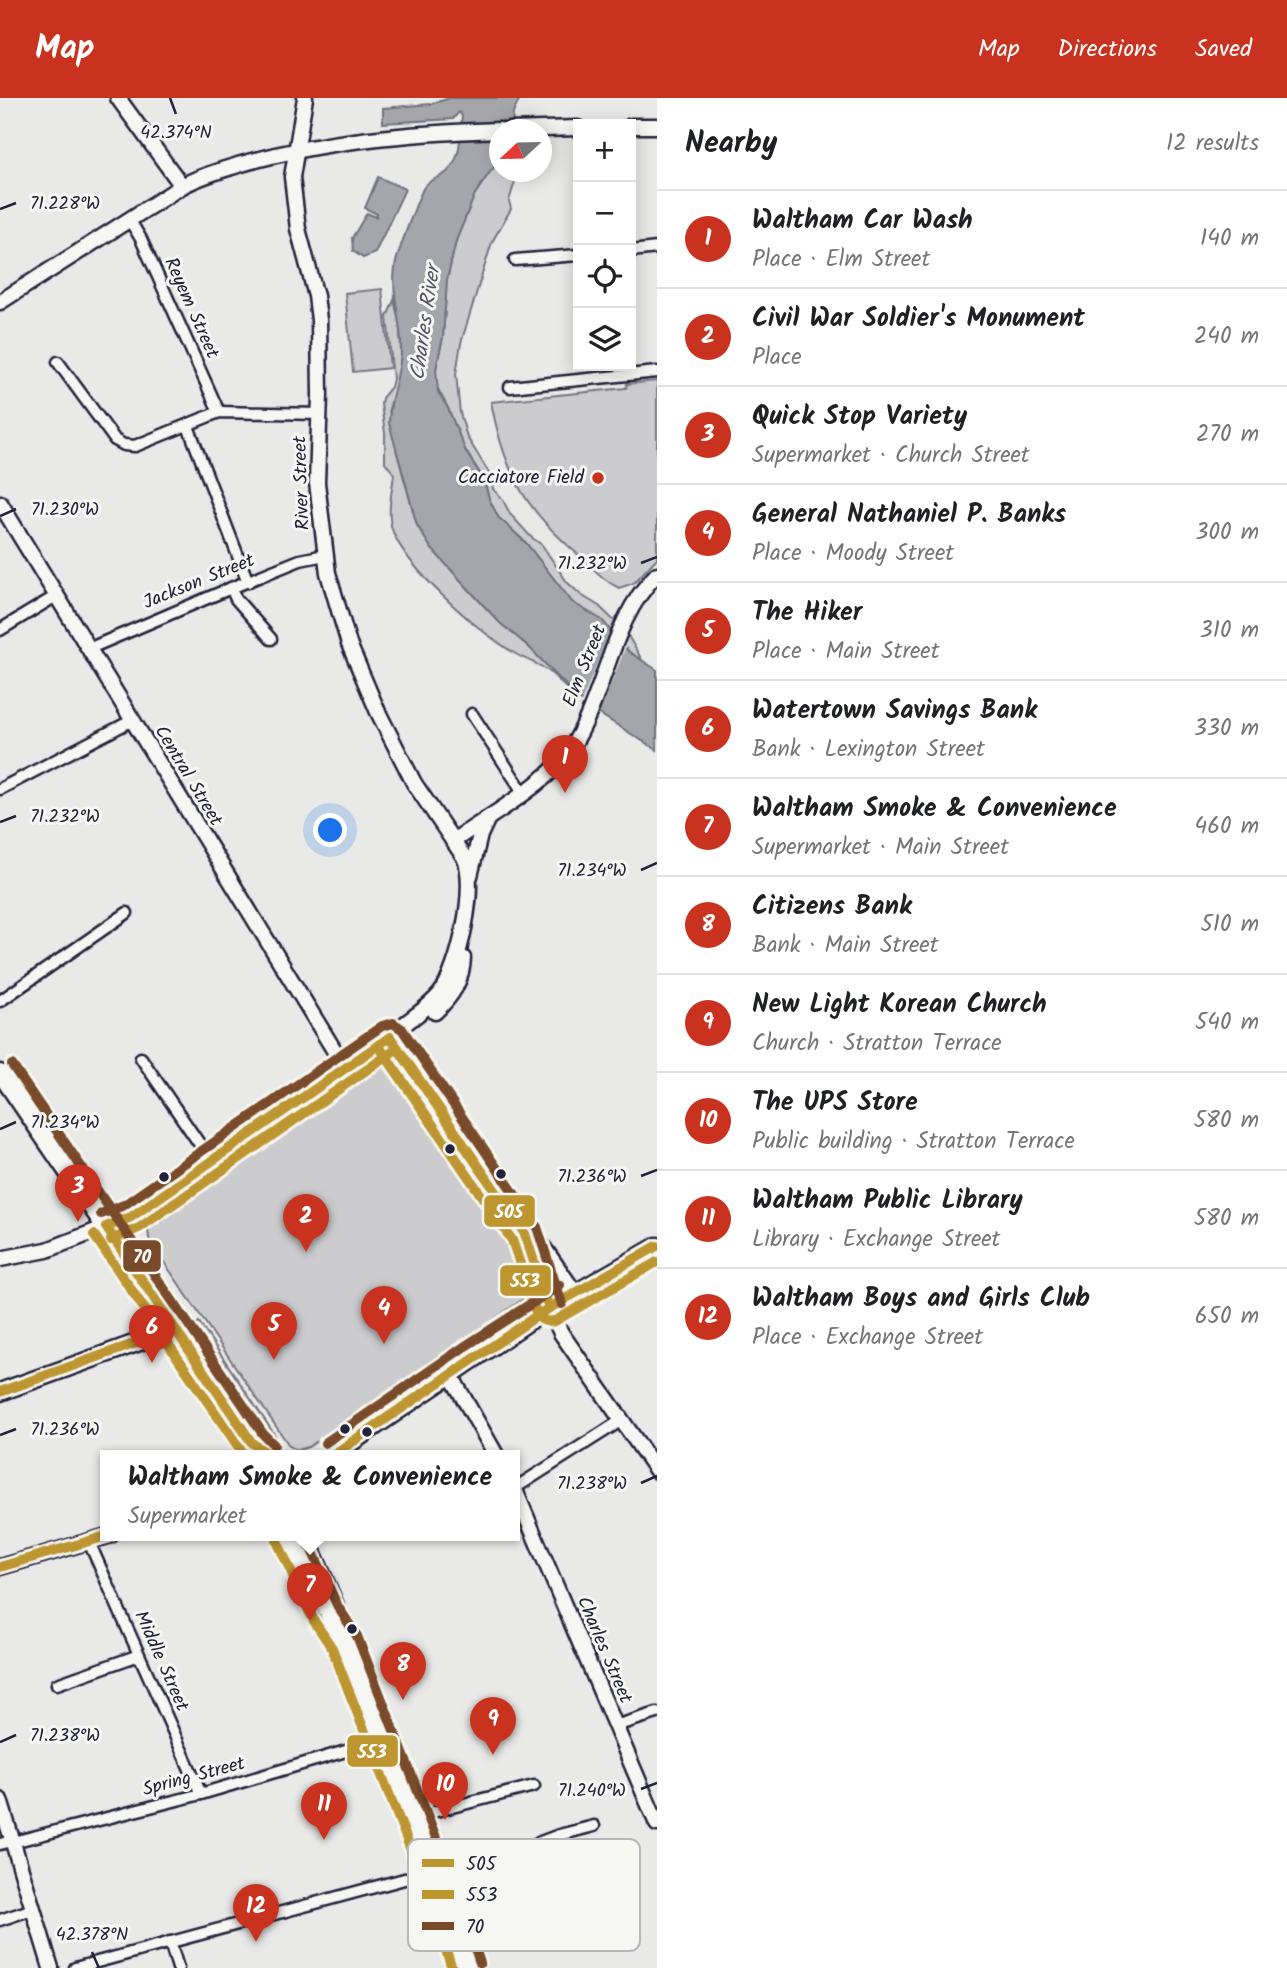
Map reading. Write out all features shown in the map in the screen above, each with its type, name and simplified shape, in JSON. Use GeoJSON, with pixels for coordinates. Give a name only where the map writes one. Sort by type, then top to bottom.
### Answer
{"type":"FeatureCollection","features":[{"type":"Feature","properties":{"kind":"main road"},"geometry":{"type":"LineString","coordinates":[[106,1227],[129,1218],[390,1037],[525,1234],[549,1308]]}},
{"type":"Feature","properties":{"kind":"main road"},"geometry":{"type":"LineString","coordinates":[[0,1073],[259,1450]]}},
{"type":"Feature","properties":{"kind":"main road"},"geometry":{"type":"LineString","coordinates":[[525,1234],[542,1247],[574,1293]]}},
{"type":"Feature","properties":{"kind":"main road"},"geometry":{"type":"LineString","coordinates":[[339,1450],[549,1308],[657,1246]]}},
{"type":"Feature","properties":{"kind":"main road"},"geometry":{"type":"LineString","coordinates":[[0,1392],[153,1337],[172,1325]]}},
{"type":"Feature","properties":{"kind":"main road"},"geometry":{"type":"LineString","coordinates":[[293,1541],[326,1614],[344,1642]]}},
{"type":"Feature","properties":{"kind":"main road"},"geometry":{"type":"LineString","coordinates":[[308,1541],[338,1614],[344,1642],[421,1839]]}},
{"type":"Feature","properties":{"kind":"main road"},"geometry":{"type":"LineString","coordinates":[[461,1951],[467,1968]]}},
{"type":"Feature","properties":{"kind":"street"},"geometry":{"type":"LineString","coordinates":[[118,98],[182,186]]}},
{"type":"Feature","properties":{"kind":"street","name":"River Street"},"geometry":{"type":"LineString","coordinates":[[305,98],[292,177],[296,216],[316,296],[319,320],[320,414],[317,482],[325,555],[345,635],[368,691],[414,783],[453,841]]}},
{"type":"Feature","properties":{"kind":"street"},"geometry":{"type":"LineString","coordinates":[[636,126],[657,126]]}},
{"type":"Feature","properties":{"kind":"street"},"geometry":{"type":"LineString","coordinates":[[552,129],[573,128]]}},
{"type":"Feature","properties":{"kind":"street"},"geometry":{"type":"LineString","coordinates":[[0,302],[182,186],[213,173],[295,150],[402,135],[489,130]]}},
{"type":"Feature","properties":{"kind":"street","name":"Reyem Street"},"geometry":{"type":"LineString","coordinates":[[129,219],[141,239],[219,412]]}},
{"type":"Feature","properties":{"kind":"street"},"geometry":{"type":"LineString","coordinates":[[636,250],[657,248]]}},
{"type":"Feature","properties":{"kind":"street"},"geometry":{"type":"LineString","coordinates":[[515,260],[573,255]]}},
{"type":"Feature","properties":{"kind":"street"},"geometry":{"type":"LineString","coordinates":[[58,362],[115,440],[124,445],[148,443],[219,412],[320,414]]}},
{"type":"Feature","properties":{"kind":"street"},"geometry":{"type":"LineString","coordinates":[[510,387],[657,372]]}},
{"type":"Feature","properties":{"kind":"street"},"geometry":{"type":"LineString","coordinates":[[188,426],[248,582]]}},
{"type":"Feature","properties":{"kind":"street","name":"Central Street"},"geometry":{"type":"LineString","coordinates":[[0,503],[5,524],[56,596],[345,1068]]}},
{"type":"Feature","properties":{"kind":"street","name":"Jackson Street"},"geometry":{"type":"LineString","coordinates":[[88,649],[231,588],[300,561],[325,555]]}},
{"type":"Feature","properties":{"kind":"street","name":"Elm Street"},"geometry":{"type":"LineString","coordinates":[[453,841],[548,775],[563,760],[582,726],[630,611],[640,593],[657,574]]}},
{"type":"Feature","properties":{"kind":"street"},"geometry":{"type":"LineString","coordinates":[[231,588],[244,609],[271,639]]}},
{"type":"Feature","properties":{"kind":"street"},"geometry":{"type":"LineString","coordinates":[[0,630],[56,596]]}},
{"type":"Feature","properties":{"kind":"street"},"geometry":{"type":"LineString","coordinates":[[471,714],[523,792]]}},
{"type":"Feature","properties":{"kind":"street"},"geometry":{"type":"LineString","coordinates":[[0,789],[131,720]]}},
{"type":"Feature","properties":{"kind":"street"},"geometry":{"type":"LineString","coordinates":[[390,1037],[444,988],[456,960],[464,928],[469,880],[480,835],[490,815]]}},
{"type":"Feature","properties":{"kind":"street"},"geometry":{"type":"LineString","coordinates":[[453,841],[467,864],[469,880]]}},
{"type":"Feature","properties":{"kind":"street"},"geometry":{"type":"LineString","coordinates":[[0,1002],[127,913]]}},
{"type":"Feature","properties":{"kind":"street"},"geometry":{"type":"LineString","coordinates":[[141,1058],[211,1161]]}},
{"type":"Feature","properties":{"kind":"street"},"geometry":{"type":"LineString","coordinates":[[0,1259],[47,1250],[106,1227]]}},
{"type":"Feature","properties":{"kind":"street"},"geometry":{"type":"LineString","coordinates":[[549,1308],[559,1330],[657,1471]]}},
{"type":"Feature","properties":{"kind":"street"},"geometry":{"type":"LineString","coordinates":[[450,1374],[463,1392],[493,1450]]}},
{"type":"Feature","properties":{"kind":"street"},"geometry":{"type":"LineString","coordinates":[[520,1486],[622,1420]]}},
{"type":"Feature","properties":{"kind":"street","name":"Charles Street"},"geometry":{"type":"LineString","coordinates":[[520,1501],[657,1824]]}},
{"type":"Feature","properties":{"kind":"street"},"geometry":{"type":"LineString","coordinates":[[0,1567],[100,1538]]}},
{"type":"Feature","properties":{"kind":"street","name":"Middle Street"},"geometry":{"type":"LineString","coordinates":[[89,1542],[201,1794]]}},
{"type":"Feature","properties":{"kind":"street"},"geometry":{"type":"LineString","coordinates":[[57,1684],[139,1655]]}},
{"type":"Feature","properties":{"kind":"street"},"geometry":{"type":"LineString","coordinates":[[615,1726],[657,1713]]}},
{"type":"Feature","properties":{"kind":"street","name":"Spring Street"},"geometry":{"type":"LineString","coordinates":[[8,1843],[201,1794],[383,1740]]}},
{"type":"Feature","properties":{"kind":"street"},"geometry":{"type":"LineString","coordinates":[[413,1817],[534,1786]]}},
{"type":"Feature","properties":{"kind":"street"},"geometry":{"type":"LineString","coordinates":[[0,1800],[8,1843],[33,1909],[51,1968]]}},
{"type":"Feature","properties":{"kind":"street"},"geometry":{"type":"LineString","coordinates":[[548,1839],[594,1826]]}},
{"type":"Feature","properties":{"kind":"street"},"geometry":{"type":"LineString","coordinates":[[75,1968],[408,1879]]}},
{"type":"Feature","properties":{"kind":"street"},"geometry":{"type":"LineString","coordinates":[[0,1920],[33,1909]]}},
{"type":"Feature","properties":{"kind":"street"},"geometry":{"type":"LineString","coordinates":[[170,1942],[178,1968]]}},
{"type":"Feature","properties":{"kind":"shaded area"},"geometry":{"type":"Polygon","coordinates":[[[489,173],[489,182],[515,182],[509,201],[511,209],[492,242],[461,343],[456,374],[460,413],[467,437],[491,476],[493,489],[510,514],[542,545],[567,582],[599,606],[626,632],[642,660],[629,652],[616,636],[572,602],[526,543],[498,517],[484,480],[458,438],[448,408],[436,385],[447,280],[456,241],[475,194],[489,173]]]}},
{"type":"Feature","properties":{"kind":"shaded area"},"geometry":{"type":"Polygon","coordinates":[[[382,289],[390,368],[353,372],[345,293],[382,289]]]}},
{"type":"Feature","properties":{"kind":"shaded area"},"geometry":{"type":"Polygon","coordinates":[[[394,300],[400,325],[401,355],[399,374],[389,409],[397,453],[417,525],[431,548],[484,606],[528,646],[575,695],[547,670],[514,653],[464,615],[413,564],[393,532],[390,511],[394,474],[385,462],[381,404],[393,379],[387,317],[394,300]]]}},
{"type":"Feature","properties":{"kind":"shaded area","name":"Cacciatore Field"},"geometry":{"type":"Polygon","coordinates":[[[657,381],[657,558],[634,583],[619,588],[561,540],[531,506],[520,489],[503,450],[491,402],[626,388],[627,384],[657,381]]]}},
{"type":"Feature","properties":{"kind":"shaded area"},"geometry":{"type":"Polygon","coordinates":[[[381,1063],[390,1069],[498,1226],[529,1295],[310,1446],[295,1449],[290,1447],[151,1243],[149,1229],[157,1217],[381,1063]]]}},
{"type":"Feature","properties":{"kind":"shaded area"},"geometry":{"type":"Polygon","coordinates":[[[199,1322],[281,1444],[275,1447],[193,1326],[199,1322]]]}},
{"type":"Feature","properties":{"kind":"water","name":"Charles River"},"geometry":{"type":"Polygon","coordinates":[[[450,98],[520,98],[513,119],[489,119],[489,173],[475,194],[456,241],[447,280],[443,337],[436,369],[438,392],[448,408],[466,452],[484,480],[498,517],[526,543],[572,602],[602,620],[629,652],[657,670],[657,750],[585,705],[528,646],[500,623],[431,548],[417,525],[389,423],[401,354],[395,270],[406,232],[424,187],[452,167],[459,146],[462,116],[459,112],[453,119],[383,123],[383,108],[431,104],[450,98]]]}},
{"type":"Feature","properties":{"kind":"water"},"geometry":{"type":"Polygon","coordinates":[[[378,177],[405,189],[375,253],[363,258],[353,251],[352,238],[367,213],[376,217],[377,214],[365,208],[378,177]]]}},
{"type":"Feature","properties":{"kind":"pier"},"geometry":{"type":"Polygon","coordinates":[[[613,625],[627,644],[598,716],[580,705],[613,625]]]}},
{"type":"Feature","properties":{"kind":"transit line","name":"70"},"geometry":{"type":"LineString","coordinates":[[101,1214],[124,1205],[382,1026],[393,1023],[402,1029],[537,1227],[562,1304]]}},
{"type":"Feature","properties":{"kind":"transit line","name":"505"},"geometry":{"type":"LineString","coordinates":[[390,1037],[525,1234],[549,1308]]}},
{"type":"Feature","properties":{"kind":"transit line","name":"505"},"geometry":{"type":"LineString","coordinates":[[106,1227],[131,1217],[390,1037]]}},
{"type":"Feature","properties":{"kind":"transit line","name":"553"},"geometry":{"type":"LineString","coordinates":[[378,1045],[512,1240],[537,1315],[541,1319],[555,1321],[657,1262]]}},
{"type":"Feature","properties":{"kind":"transit line","name":"553"},"geometry":{"type":"LineString","coordinates":[[111,1240],[139,1228],[398,1048]]}},
{"type":"Feature","properties":{"kind":"transit line","name":"70"},"geometry":{"type":"LineString","coordinates":[[12,1065],[263,1434],[274,1445]]}},
{"type":"Feature","properties":{"kind":"transit line","name":"505"},"geometry":{"type":"LineString","coordinates":[[106,1227],[252,1443],[262,1450]]}},
{"type":"Feature","properties":{"kind":"transit line","name":"553"},"geometry":{"type":"LineString","coordinates":[[94,1235],[241,1450]]}},
{"type":"Feature","properties":{"kind":"transit line","name":"505"},"geometry":{"type":"LineString","coordinates":[[340,1450],[541,1313],[657,1246]]}},
{"type":"Feature","properties":{"kind":"transit line","name":"70"},"geometry":{"type":"LineString","coordinates":[[325,1443],[464,1347],[560,1285]]}},
{"type":"Feature","properties":{"kind":"transit line","name":"505"},"geometry":{"type":"LineString","coordinates":[[0,1392],[153,1337],[172,1325]]}},
{"type":"Feature","properties":{"kind":"transit line","name":"505"},"geometry":{"type":"LineString","coordinates":[[0,1567],[100,1538]]}},
{"type":"Feature","properties":{"kind":"transit line","name":"553"},"geometry":{"type":"LineString","coordinates":[[277,1541],[314,1621],[332,1648],[408,1842]]}},
{"type":"Feature","properties":{"kind":"transit line","name":"70"},"geometry":{"type":"LineString","coordinates":[[308,1541],[338,1607],[357,1636],[437,1839]]}},
{"type":"Feature","properties":{"kind":"transit line","name":"553"},"geometry":{"type":"LineString","coordinates":[[446,1951],[452,1968]]}},
{"type":"Feature","properties":{"kind":"transit line","name":"70"},"geometry":{"type":"LineString","coordinates":[[476,1951],[480,1963]]}},
{"type":"Feature","properties":{"kind":"place","name":"Cacciatore Field"},"geometry":{"type":"Point","coordinates":[598,478]}},
{"type":"Feature","properties":{"kind":"place","name":"Waltham Car Wash"},"geometry":{"type":"Point","coordinates":[565,793]}},
{"type":"Feature","properties":{"kind":"place","name":"Quick Stop Variety"},"geometry":{"type":"Point","coordinates":[78,1222]}},
{"type":"Feature","properties":{"kind":"place","name":"Civil War Soldier's Monument"},"geometry":{"type":"Point","coordinates":[306,1252]}},
{"type":"Feature","properties":{"kind":"place","name":"General Nathaniel P. Banks"},"geometry":{"type":"Point","coordinates":[384,1344]}},
{"type":"Feature","properties":{"kind":"place","name":"The Hiker"},"geometry":{"type":"Point","coordinates":[274,1360]}},
{"type":"Feature","properties":{"kind":"place","name":"Watertown Savings Bank"},"geometry":{"type":"Point","coordinates":[152,1363]}},
{"type":"Feature","properties":{"kind":"place","name":"Waltham Smoke & Convenience"},"geometry":{"type":"Point","coordinates":[310,1621]}},
{"type":"Feature","properties":{"kind":"place","name":"Citizens Bank"},"geometry":{"type":"Point","coordinates":[403,1700]}},
{"type":"Feature","properties":{"kind":"place","name":"New Light Korean Church"},"geometry":{"type":"Point","coordinates":[493,1755]}},
{"type":"Feature","properties":{"kind":"place","name":"The UPS Store"},"geometry":{"type":"Point","coordinates":[445,1820]}},
{"type":"Feature","properties":{"kind":"place","name":"Waltham Public Library"},"geometry":{"type":"Point","coordinates":[324,1840]}},
{"type":"Feature","properties":{"kind":"place","name":"Waltham Boys and Girls Club"},"geometry":{"type":"Point","coordinates":[256,1942]}}]}
